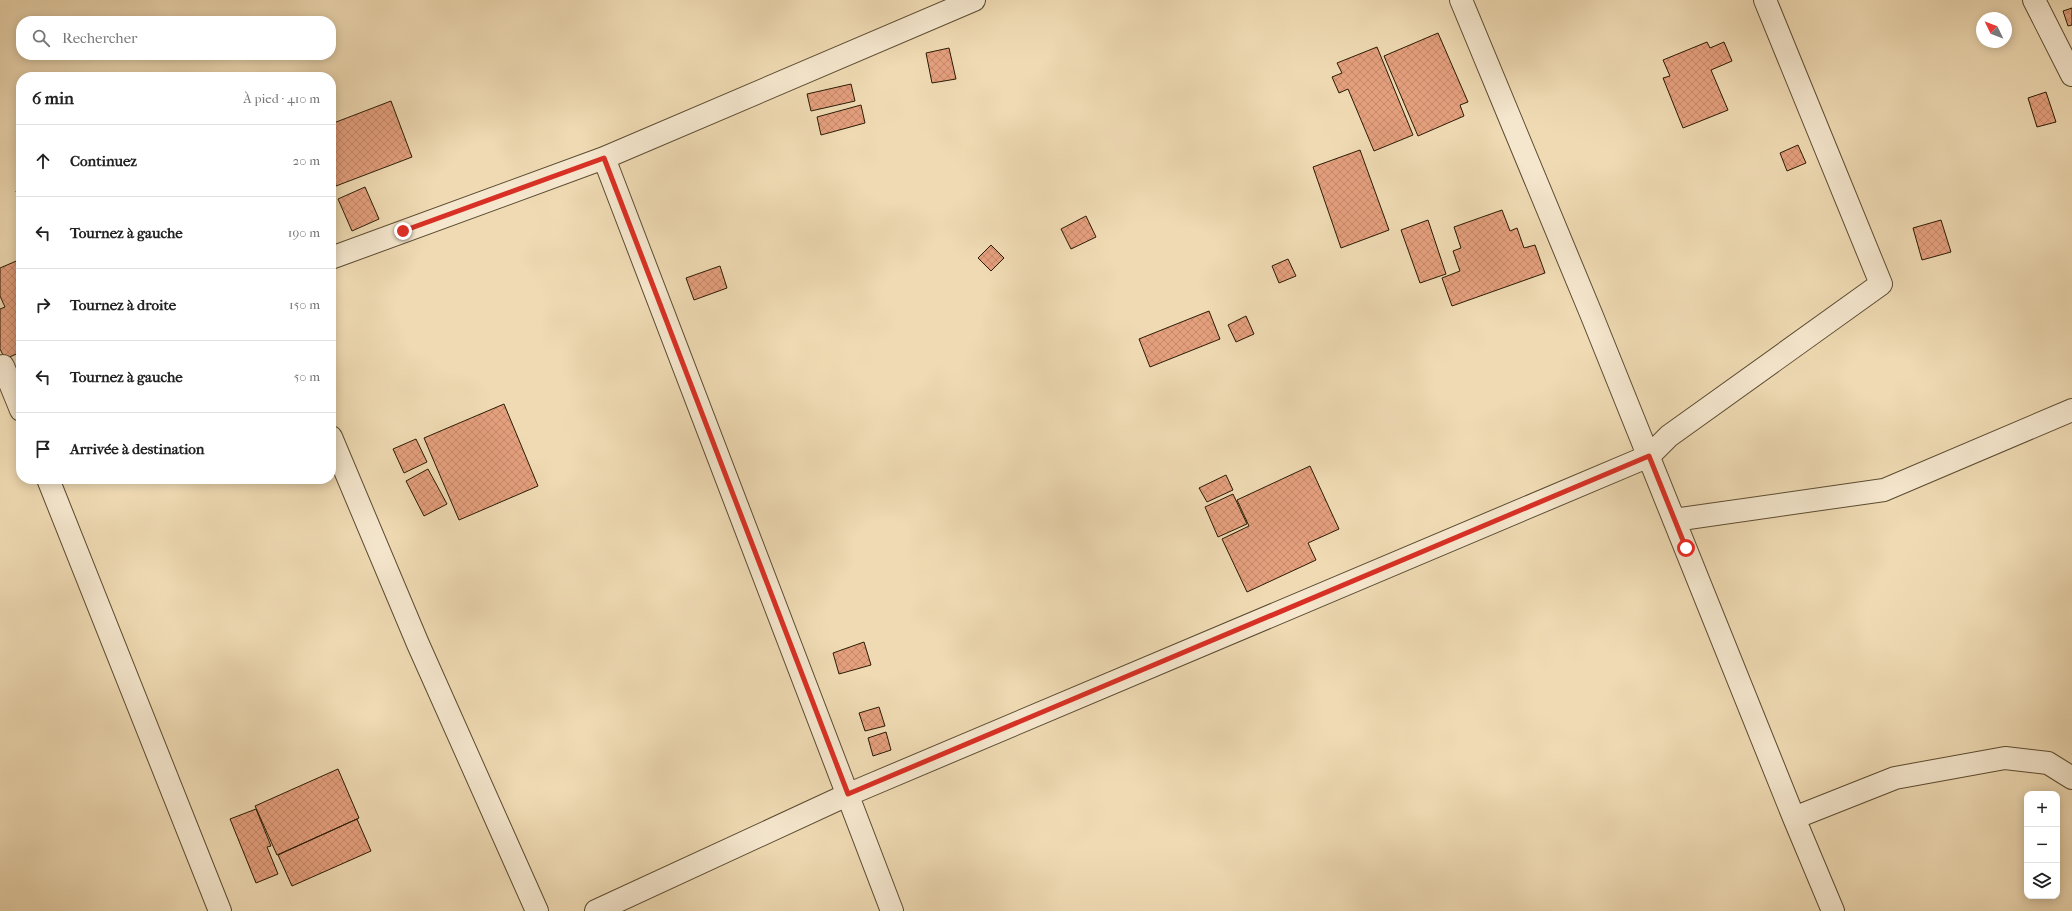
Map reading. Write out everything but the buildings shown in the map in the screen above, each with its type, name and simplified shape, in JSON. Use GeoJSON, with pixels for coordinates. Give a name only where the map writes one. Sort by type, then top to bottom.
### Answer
{"type":"FeatureCollection","features":[{"type":"Feature","properties":{"kind":"street"},"geometry":{"type":"LineString","coordinates":[[336,256],[604,158],[974,0]]}},
{"type":"Feature","properties":{"kind":"street"},"geometry":{"type":"LineString","coordinates":[[1461,0],[1649,456],[1794,818],[1833,911]]}},
{"type":"Feature","properties":{"kind":"street"},"geometry":{"type":"LineString","coordinates":[[596,911],[848,794],[1649,456],[1669,436],[1881,284],[1765,0]]}},
{"type":"Feature","properties":{"kind":"street"},"geometry":{"type":"LineString","coordinates":[[2034,0],[2072,75]]}},
{"type":"Feature","properties":{"kind":"street"},"geometry":{"type":"LineString","coordinates":[[604,158],[892,911]]}},
{"type":"Feature","properties":{"kind":"street"},"geometry":{"type":"LineString","coordinates":[[8,364],[16,392]]}},
{"type":"Feature","properties":{"kind":"street"},"geometry":{"type":"LineString","coordinates":[[1674,520],[1884,490],[2072,410]]}},
{"type":"Feature","properties":{"kind":"street"},"geometry":{"type":"LineString","coordinates":[[336,449],[418,644],[537,911]]}},
{"type":"Feature","properties":{"kind":"street"},"geometry":{"type":"LineString","coordinates":[[50,484],[220,911]]}},
{"type":"Feature","properties":{"kind":"street"},"geometry":{"type":"LineString","coordinates":[[1794,818],[1895,778],[2006,758],[2048,763],[2072,778]]}},
{"type":"Feature","properties":{"kind":"route"},"geometry":{"type":"LineString","coordinates":[[403,231],[604,158],[848,794],[1649,456],[1686,548]]}}]}
